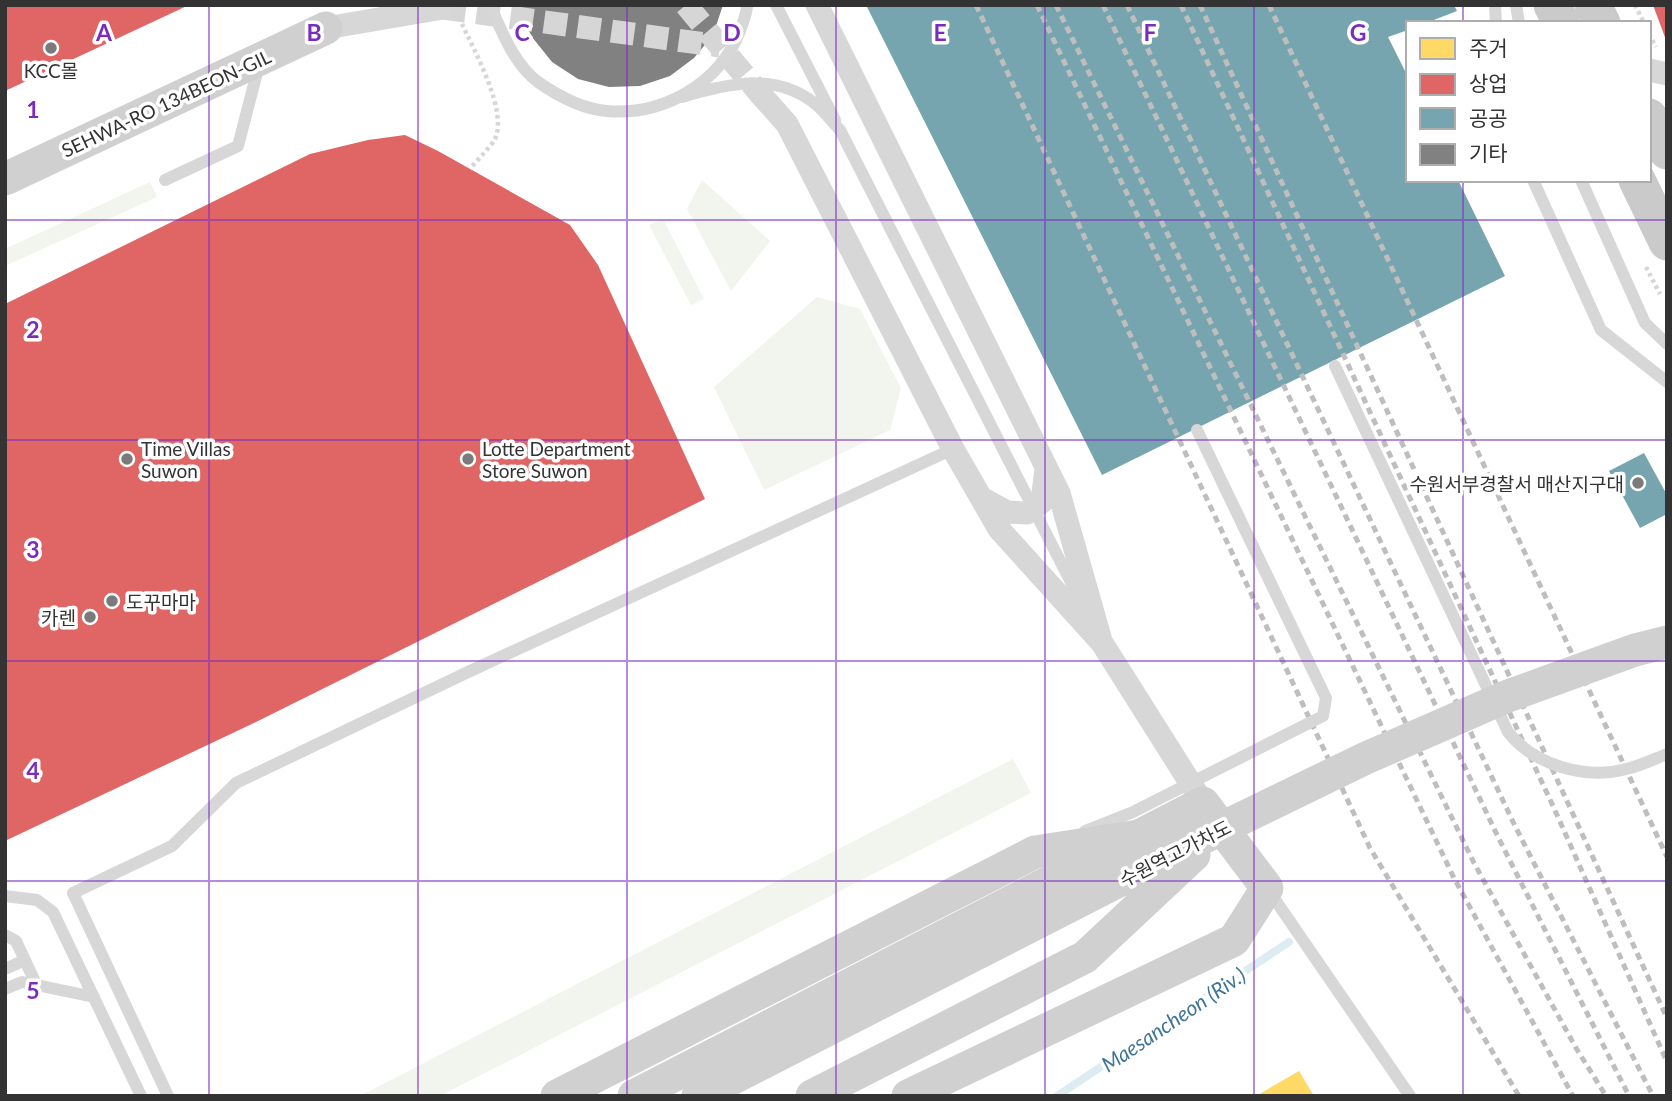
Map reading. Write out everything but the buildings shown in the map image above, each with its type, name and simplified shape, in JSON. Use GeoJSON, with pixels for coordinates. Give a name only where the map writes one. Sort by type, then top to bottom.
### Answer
{"type":"FeatureCollection","features":[{"type":"Feature","properties":{"kind":"main road"},"geometry":{"type":"LineString","coordinates":[[1552,5],[1560,21]]}},
{"type":"Feature","properties":{"kind":"main road"},"geometry":{"type":"LineString","coordinates":[[1594,5],[1601,21]]}},
{"type":"Feature","properties":{"kind":"main road","name":"SEHWA-RO 134BEON-GIL"},"geometry":{"type":"LineString","coordinates":[[5,179],[326,28]]}},
{"type":"Feature","properties":{"kind":"main road"},"geometry":{"type":"LineString","coordinates":[[1651,121],[1667,151]]}},
{"type":"Feature","properties":{"kind":"main road"},"geometry":{"type":"LineString","coordinates":[[1638,182],[1667,242]]}},
{"type":"Feature","properties":{"kind":"main road","name":"수원역고가차도"},"geometry":{"type":"LineString","coordinates":[[698,1096],[1214,815],[1366,758],[1508,695],[1635,650],[1667,642]]}},
{"type":"Feature","properties":{"kind":"main road"},"geometry":{"type":"LineString","coordinates":[[557,1096],[1035,852],[1184,829],[1214,815]]}},
{"type":"Feature","properties":{"kind":"main road"},"geometry":{"type":"LineString","coordinates":[[908,1096],[1234,940],[1268,888],[1214,815]]}},
{"type":"Feature","properties":{"kind":"main road"},"geometry":{"type":"LineString","coordinates":[[634,1096],[1214,815]]}},
{"type":"Feature","properties":{"kind":"main road"},"geometry":{"type":"LineString","coordinates":[[812,1096],[1085,957],[1214,815]]}},
{"type":"Feature","properties":{"kind":"street"},"geometry":{"type":"LineString","coordinates":[[326,28],[351,5]]}},
{"type":"Feature","properties":{"kind":"street"},"geometry":{"type":"LineString","coordinates":[[817,5],[1059,493],[1102,643]]}},
{"type":"Feature","properties":{"kind":"street"},"geometry":{"type":"LineString","coordinates":[[326,28],[448,7]]}},
{"type":"Feature","properties":{"kind":"street"},"geometry":{"type":"LineString","coordinates":[[1653,60],[1667,74]]}},
{"type":"Feature","properties":{"kind":"street"},"geometry":{"type":"LineString","coordinates":[[761,95],[787,124],[953,450],[999,529],[1102,643],[1214,815]]}},
{"type":"Feature","properties":{"kind":"street"},"geometry":{"type":"LineString","coordinates":[[981,498],[1007,512],[1027,513],[1042,502],[1046,468]]}},
{"type":"Feature","properties":{"kind":"lane"},"geometry":{"type":"LineString","coordinates":[[490,5],[511,51],[536,80],[569,101],[606,111],[645,110],[717,86],[751,82],[786,87],[814,103],[839,130]]}},
{"type":"Feature","properties":{"kind":"lane"},"geometry":{"type":"LineString","coordinates":[[682,97],[712,76],[734,46],[747,5]]}},
{"type":"Feature","properties":{"kind":"lane"},"geometry":{"type":"LineString","coordinates":[[776,5],[1102,643]]}},
{"type":"Feature","properties":{"kind":"lane"},"geometry":{"type":"LineString","coordinates":[[165,180],[238,145],[261,59]]}},
{"type":"Feature","properties":{"kind":"lane"},"geometry":{"type":"LineString","coordinates":[[1533,182],[1601,330],[1667,382]]}},
{"type":"Feature","properties":{"kind":"lane"},"geometry":{"type":"LineString","coordinates":[[1582,182],[1645,323],[1667,345]]}},
{"type":"Feature","properties":{"kind":"lane"},"geometry":{"type":"LineString","coordinates":[[1335,366],[1507,733],[1518,745],[1538,758],[1583,772],[1603,773],[1626,769],[1667,754]]}},
{"type":"Feature","properties":{"kind":"lane"},"geometry":{"type":"LineString","coordinates":[[1035,852],[1132,812],[1323,716],[1326,698],[1197,430]]}},
{"type":"Feature","properties":{"kind":"lane"},"geometry":{"type":"LineString","coordinates":[[168,1096],[73,893],[172,846],[236,783],[468,672],[953,450]]}},
{"type":"Feature","properties":{"kind":"lane"},"geometry":{"type":"LineString","coordinates":[[1268,888],[1410,1096]]}},
{"type":"Feature","properties":{"kind":"lane"},"geometry":{"type":"LineString","coordinates":[[5,896],[37,900],[53,912],[141,1096]]}},
{"type":"Feature","properties":{"kind":"lane"},"geometry":{"type":"LineString","coordinates":[[5,935],[16,941],[36,984]]}},
{"type":"Feature","properties":{"kind":"lane"},"geometry":{"type":"LineString","coordinates":[[5,951],[18,945]]}},
{"type":"Feature","properties":{"kind":"lane"},"geometry":{"type":"LineString","coordinates":[[5,969],[25,960]]}},
{"type":"Feature","properties":{"kind":"lane"},"geometry":{"type":"LineString","coordinates":[[5,989],[22,982],[94,997]]}},
{"type":"Feature","properties":{"kind":"path"},"geometry":{"type":"LineString","coordinates":[[1635,5],[1643,21]]}},
{"type":"Feature","properties":{"kind":"path"},"geometry":{"type":"LineString","coordinates":[[448,7],[483,67],[495,105],[495,139],[470,169]]}},
{"type":"Feature","properties":{"kind":"shaded area"},"geometry":{"type":"Polygon","coordinates":[[[702,180],[770,241],[731,291],[687,209],[702,180]]]}},
{"type":"Feature","properties":{"kind":"shaded area"},"geometry":{"type":"Polygon","coordinates":[[[150,182],[157,197],[5,266],[5,249],[150,182]]]}},
{"type":"Feature","properties":{"kind":"shaded area"},"geometry":{"type":"Polygon","coordinates":[[[663,219],[704,299],[691,305],[649,225],[663,219]]]}},
{"type":"Feature","properties":{"kind":"shaded area"},"geometry":{"type":"Polygon","coordinates":[[[817,297],[860,309],[901,388],[890,430],[764,490],[714,387],[817,297]]]}},
{"type":"Feature","properties":{"kind":"shaded area"},"geometry":{"type":"Polygon","coordinates":[[[1013,759],[1031,793],[440,1096],[360,1096],[1013,759]]]}},
{"type":"Feature","properties":{"kind":"waterway","name":"Maesancheon (Riv.)"},"geometry":{"type":"LineString","coordinates":[[1057,1096],[1289,942]]}},
{"type":"Feature","properties":{"kind":"tunnel"},"geometry":{"type":"LineString","coordinates":[[686,5],[761,95]]}},
{"type":"Feature","properties":{"kind":"tunnel"},"geometry":{"type":"LineString","coordinates":[[443,8],[720,46]]}},
{"type":"Feature","properties":{"kind":"railway"},"geometry":{"type":"LineString","coordinates":[[976,5],[1370,848],[1519,1096]]}},
{"type":"Feature","properties":{"kind":"railway"},"geometry":{"type":"LineString","coordinates":[[1037,5],[1454,878],[1573,1096]]}},
{"type":"Feature","properties":{"kind":"railway"},"geometry":{"type":"LineString","coordinates":[[1056,5],[1474,863],[1576,1048],[1606,1096]]}},
{"type":"Feature","properties":{"kind":"railway"},"geometry":{"type":"LineString","coordinates":[[1103,5],[1498,837],[1629,1096]]}},
{"type":"Feature","properties":{"kind":"railway"},"geometry":{"type":"LineString","coordinates":[[1127,5],[1515,826],[1653,1096]]}},
{"type":"Feature","properties":{"kind":"railway"},"geometry":{"type":"LineString","coordinates":[[1181,5],[1553,806],[1667,1062]]}},
{"type":"Feature","properties":{"kind":"railway"},"geometry":{"type":"LineString","coordinates":[[1200,5],[1667,1018]]}},
{"type":"Feature","properties":{"kind":"railway"},"geometry":{"type":"LineString","coordinates":[[1269,5],[1667,857]]}},
{"type":"Feature","properties":{"kind":"place","name":"KCC몰"},"geometry":{"type":"Point","coordinates":[51,48]}},
{"type":"Feature","properties":{"kind":"place","name":"Time Villas Suwon"},"geometry":{"type":"Point","coordinates":[127,459]}},
{"type":"Feature","properties":{"kind":"place","name":"Lotte Department Store Suwon"},"geometry":{"type":"Point","coordinates":[468,459]}},
{"type":"Feature","properties":{"kind":"place","name":"수원서부경찰서 매산지구대"},"geometry":{"type":"Point","coordinates":[1638,483]}},
{"type":"Feature","properties":{"kind":"place","name":"도꾸마마"},"geometry":{"type":"Point","coordinates":[112,601]}},
{"type":"Feature","properties":{"kind":"place","name":"카렌"},"geometry":{"type":"Point","coordinates":[90,617]}}]}
